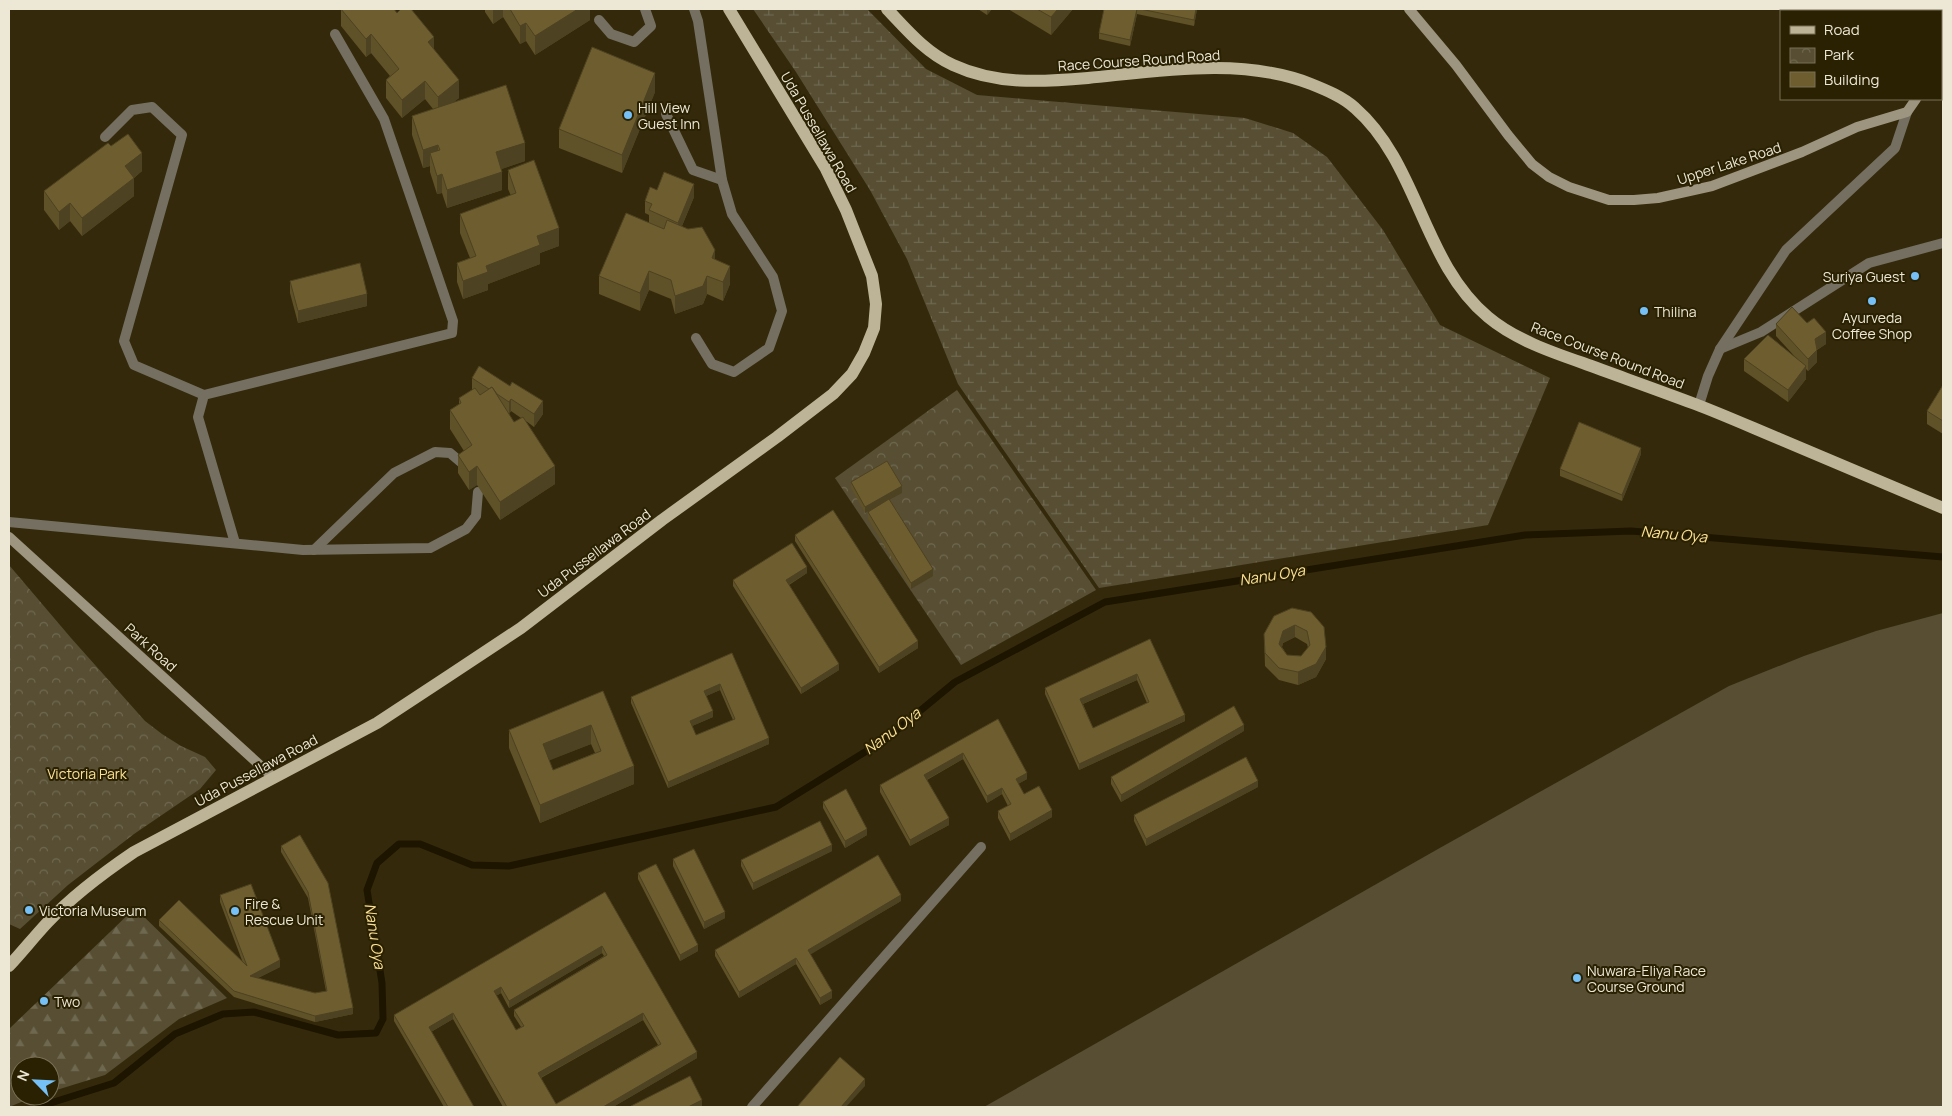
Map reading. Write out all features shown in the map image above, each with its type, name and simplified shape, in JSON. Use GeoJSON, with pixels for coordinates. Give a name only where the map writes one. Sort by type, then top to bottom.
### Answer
{"type":"FeatureCollection","features":[{"type":"Feature","properties":{"kind":"main road","name":"Uda Pussellawa Road"},"geometry":{"type":"LineString","coordinates":[[9,966],[48,922],[109,868],[134,852],[377,723],[521,628],[662,520],[833,394],[852,374],[864,353],[874,328],[876,304],[872,276],[846,210],[826,169],[729,9]]}},
{"type":"Feature","properties":{"kind":"main road","name":"Race Course Round Road"},"geometry":{"type":"LineString","coordinates":[[887,9],[929,51],[951,64],[975,74],[999,80],[1060,80],[1166,71],[1253,70],[1285,75],[1333,93],[1353,106],[1371,124],[1407,181],[1425,225],[1445,265],[1469,298],[1488,317],[1505,330],[1553,352],[1699,405],[1943,508]]}},
{"type":"Feature","properties":{"kind":"street"},"geometry":{"type":"LineString","coordinates":[[599,20],[611,34],[634,42],[651,26],[645,9]]}},
{"type":"Feature","properties":{"kind":"street"},"geometry":{"type":"LineString","coordinates":[[694,9],[698,22],[722,180],[732,214],[773,277],[782,311],[769,348],[734,372],[712,364],[696,338]]}},
{"type":"Feature","properties":{"kind":"street","name":"Upper Lake Road"},"geometry":{"type":"LineString","coordinates":[[1408,9],[1446,52],[1532,164],[1569,187],[1609,200],[1658,198],[1712,186],[1802,152],[1857,127],[1907,112]]}},
{"type":"Feature","properties":{"kind":"street"},"geometry":{"type":"LineString","coordinates":[[105,137],[132,110],[152,106],[182,135],[124,341],[134,365],[204,394],[452,333],[453,320],[384,118],[335,34]]}},
{"type":"Feature","properties":{"kind":"street"},"geometry":{"type":"LineString","coordinates":[[1699,405],[1708,376],[1720,349],[1786,250],[1895,148],[1907,112],[1915,100]]}},
{"type":"Feature","properties":{"kind":"street"},"geometry":{"type":"LineString","coordinates":[[666,114],[693,170],[722,180]]}},
{"type":"Feature","properties":{"kind":"street"},"geometry":{"type":"LineString","coordinates":[[1720,349],[1761,332],[1870,263],[1943,243]]}},
{"type":"Feature","properties":{"kind":"street"},"geometry":{"type":"LineString","coordinates":[[204,394],[198,417],[235,543]]}},
{"type":"Feature","properties":{"kind":"street"},"geometry":{"type":"LineString","coordinates":[[314,550],[394,473],[435,452],[450,453],[463,464]]}},
{"type":"Feature","properties":{"kind":"street"},"geometry":{"type":"LineString","coordinates":[[9,522],[314,550],[430,548],[466,529],[476,516],[478,492]]}},
{"type":"Feature","properties":{"kind":"street","name":"Park Road"},"geometry":{"type":"LineString","coordinates":[[9,537],[274,778]]}},
{"type":"Feature","properties":{"kind":"street"},"geometry":{"type":"LineString","coordinates":[[752,1107],[981,847]]}},
{"type":"Feature","properties":{"kind":"green space"},"geometry":{"type":"Polygon","coordinates":[[[753,9],[867,9],[926,69],[977,95],[1245,118],[1293,133],[1327,157],[1383,230],[1440,325],[1550,378],[1488,525],[1099,588],[958,384],[907,259],[870,190],[796,72],[753,9]]]}},
{"type":"Feature","properties":{"kind":"green space"},"geometry":{"type":"Polygon","coordinates":[[[957,390],[1096,590],[961,665],[835,478],[957,390]]]}},
{"type":"Feature","properties":{"kind":"green space","name":"Victoria Park"},"geometry":{"type":"Polygon","coordinates":[[[9,565],[145,721],[181,746],[205,757],[216,770],[200,789],[134,834],[68,885],[20,929],[9,924],[9,565]]]}},
{"type":"Feature","properties":{"kind":"green space","name":"Nuwara-Eliya Race Course Ground"},"geometry":{"type":"Polygon","coordinates":[[[1943,613],[1943,1107],[984,1107],[1729,686],[1804,656],[1876,631],[1943,613]]]}},
{"type":"Feature","properties":{"kind":"green space"},"geometry":{"type":"Polygon","coordinates":[[[135,908],[227,998],[179,1019],[105,1075],[60,1089],[60,1056],[10,1056],[11,1106],[9,1107],[9,1029],[135,908]]]}},
{"type":"Feature","properties":{"kind":"building"},"geometry":{"type":"Polygon","coordinates":[[[341,9],[394,9],[397,13],[401,9],[411,9],[434,37],[428,42],[459,80],[438,97],[425,81],[402,100],[386,80],[399,69],[371,34],[366,39],[341,9]]]}},
{"type":"Feature","properties":{"kind":"building"},"geometry":{"type":"Polygon","coordinates":[[[510,9],[578,9],[535,36],[526,23],[520,26],[510,9]]]}},
{"type":"Feature","properties":{"kind":"building"},"geometry":{"type":"Polygon","coordinates":[[[1037,9],[1058,9],[1051,17],[1037,9]]]}},
{"type":"Feature","properties":{"kind":"building"},"geometry":{"type":"Polygon","coordinates":[[[1104,9],[1137,9],[1130,40],[1099,33],[1104,9]]]}},
{"type":"Feature","properties":{"kind":"building"},"geometry":{"type":"Polygon","coordinates":[[[1140,9],[1196,9],[1194,20],[1140,9]]]}},
{"type":"Feature","properties":{"kind":"building"},"geometry":{"type":"Polygon","coordinates":[[[592,47],[655,73],[622,155],[559,129],[592,47]]]}},
{"type":"Feature","properties":{"kind":"building"},"geometry":{"type":"Polygon","coordinates":[[[506,85],[525,143],[496,152],[502,172],[447,190],[442,174],[437,176],[430,153],[440,150],[438,145],[423,150],[412,116],[506,85]]]}},
{"type":"Feature","properties":{"kind":"building"},"geometry":{"type":"Polygon","coordinates":[[[128,134],[142,153],[125,166],[134,178],[82,218],[70,203],[59,212],[44,191],[108,143],[111,146],[128,134]]]}},
{"type":"Feature","properties":{"kind":"building"},"geometry":{"type":"Polygon","coordinates":[[[534,160],[559,228],[537,236],[540,245],[486,266],[488,272],[463,281],[457,263],[476,256],[460,214],[516,193],[508,170],[534,160]]]}},
{"type":"Feature","properties":{"kind":"building"},"geometry":{"type":"Polygon","coordinates":[[[664,172],[694,184],[678,223],[649,210],[652,204],[645,201],[650,187],[657,190],[664,172]]]}},
{"type":"Feature","properties":{"kind":"building"},"geometry":{"type":"Polygon","coordinates":[[[626,213],[664,229],[667,220],[688,229],[702,227],[715,250],[712,258],[730,266],[723,282],[707,276],[703,286],[675,296],[671,280],[649,271],[640,293],[599,276],[626,213]]]}},
{"type":"Feature","properties":{"kind":"building"},"geometry":{"type":"Polygon","coordinates":[[[360,263],[367,294],[298,311],[290,281],[360,263]]]}},
{"type":"Feature","properties":{"kind":"building"},"geometry":{"type":"Polygon","coordinates":[[[1792,307],[1807,323],[1814,318],[1826,332],[1815,339],[1817,350],[1808,359],[1776,324],[1792,307]]]}},
{"type":"Feature","properties":{"kind":"building"},"geometry":{"type":"Polygon","coordinates":[[[1768,335],[1806,366],[1788,390],[1744,359],[1768,335]]]}},
{"type":"Feature","properties":{"kind":"building"},"geometry":{"type":"Polygon","coordinates":[[[479,366],[510,386],[512,382],[543,401],[534,414],[511,399],[509,402],[497,394],[492,387],[489,389],[472,378],[479,366]]]}},
{"type":"Feature","properties":{"kind":"building"},"geometry":{"type":"Polygon","coordinates":[[[1943,385],[1943,421],[1927,411],[1943,385]]]}},
{"type":"Feature","properties":{"kind":"building"},"geometry":{"type":"Polygon","coordinates":[[[492,387],[514,422],[523,417],[555,466],[500,502],[477,466],[469,472],[458,455],[472,445],[450,410],[461,403],[459,398],[475,388],[480,395],[492,387]]]}},
{"type":"Feature","properties":{"kind":"building"},"geometry":{"type":"Polygon","coordinates":[[[1579,422],[1641,448],[1622,495],[1560,469],[1579,422]]]}},
{"type":"Feature","properties":{"kind":"building"},"geometry":{"type":"Polygon","coordinates":[[[887,461],[902,486],[865,507],[851,482],[887,461]]]}},
{"type":"Feature","properties":{"kind":"building"},"geometry":{"type":"Polygon","coordinates":[[[889,499],[933,569],[911,583],[868,512],[889,499]]]}},
{"type":"Feature","properties":{"kind":"building"},"geometry":{"type":"Polygon","coordinates":[[[833,510],[918,641],[879,667],[795,535],[833,510]]]}},
{"type":"Feature","properties":{"kind":"building"},"geometry":{"type":"Polygon","coordinates":[[[792,543],[807,567],[786,580],[839,664],[801,688],[733,580],[792,543]]]}},
{"type":"Feature","properties":{"kind":"building"},"geometry":{"type":"Polygon","coordinates":[[[1292,608],[1311,612],[1324,627],[1326,647],[1316,664],[1298,672],[1279,668],[1265,653],[1264,634],[1274,616],[1292,608]],[[1295,625],[1283,631],[1279,644],[1287,655],[1301,656],[1310,645],[1307,631],[1295,625]]]}},
{"type":"Feature","properties":{"kind":"building"},"geometry":{"type":"Polygon","coordinates":[[[1150,639],[1185,715],[1079,764],[1045,688],[1150,639]],[[1137,674],[1080,699],[1093,728],[1149,702],[1137,674]]]}},
{"type":"Feature","properties":{"kind":"building"},"geometry":{"type":"Polygon","coordinates":[[[732,653],[769,738],[668,782],[631,697],[732,653]],[[720,684],[704,691],[713,711],[690,721],[696,735],[735,719],[720,684]]]}},
{"type":"Feature","properties":{"kind":"building"},"geometry":{"type":"Polygon","coordinates":[[[603,691],[634,766],[540,805],[509,730],[603,691]],[[591,725],[543,744],[553,770],[601,751],[591,725]]]}},
{"type":"Feature","properties":{"kind":"building"},"geometry":{"type":"Polygon","coordinates":[[[1234,706],[1244,725],[1121,795],[1111,777],[1234,706]]]}},
{"type":"Feature","properties":{"kind":"building"},"geometry":{"type":"Polygon","coordinates":[[[998,719],[1027,773],[1016,779],[1024,794],[1039,786],[1052,810],[1010,834],[998,811],[1011,804],[1002,788],[987,796],[963,753],[924,775],[949,818],[910,840],[880,785],[998,719]]]}},
{"type":"Feature","properties":{"kind":"building"},"geometry":{"type":"Polygon","coordinates":[[[1246,757],[1258,781],[1146,839],[1134,815],[1246,757]]]}},
{"type":"Feature","properties":{"kind":"building"},"geometry":{"type":"Polygon","coordinates":[[[846,789],[867,829],[845,841],[823,802],[846,789]]]}},
{"type":"Feature","properties":{"kind":"building"},"geometry":{"type":"Polygon","coordinates":[[[820,821],[832,845],[753,883],[741,860],[820,821]]]}},
{"type":"Feature","properties":{"kind":"building"},"geometry":{"type":"Polygon","coordinates":[[[300,835],[328,883],[353,1008],[315,1016],[234,991],[159,920],[179,900],[247,966],[220,895],[251,884],[280,960],[250,976],[315,993],[327,991],[308,892],[281,846],[300,835]]]}},
{"type":"Feature","properties":{"kind":"building"},"geometry":{"type":"Polygon","coordinates":[[[694,849],[725,912],[704,922],[673,859],[694,849]]]}},
{"type":"Feature","properties":{"kind":"building"},"geometry":{"type":"Polygon","coordinates":[[[878,855],[901,895],[808,950],[832,991],[820,998],[796,958],[739,992],[715,950],[878,855]]]}},
{"type":"Feature","properties":{"kind":"building"},"geometry":{"type":"Polygon","coordinates":[[[656,864],[698,945],[680,955],[638,873],[656,864]]]}},
{"type":"Feature","properties":{"kind":"building"},"geometry":{"type":"Polygon","coordinates":[[[605,892],[697,1052],[603,1107],[507,1107],[453,1013],[429,1027],[474,1107],[448,1107],[394,1015],[605,892]],[[602,946],[509,1001],[501,987],[494,991],[516,1030],[524,1026],[514,1010],[607,955],[602,946]],[[643,1013],[538,1073],[556,1104],[661,1044],[643,1013]]]}},
{"type":"Feature","properties":{"kind":"building"},"geometry":{"type":"Polygon","coordinates":[[[840,1057],[865,1079],[841,1107],[797,1107],[840,1057]]]}},
{"type":"Feature","properties":{"kind":"building"},"geometry":{"type":"Polygon","coordinates":[[[690,1076],[702,1100],[688,1107],[631,1106],[690,1076]]]}},
{"type":"Feature","properties":{"kind":"waterway","name":"Nanu Oya"},"geometry":{"type":"LineString","coordinates":[[38,1107],[114,1083],[175,1034],[223,1014],[254,1012],[338,1035],[376,1033],[383,1019],[382,983],[367,890],[377,863],[399,844],[420,844],[472,865],[509,866],[776,807],[886,739],[955,682],[1105,602],[1525,535],[1631,531],[1943,557]]}},
{"type":"Feature","properties":{"kind":"place","name":"Hill View Guest Inn"},"geometry":{"type":"Point","coordinates":[628,115]}},
{"type":"Feature","properties":{"kind":"place","name":"Suriya Guest"},"geometry":{"type":"Point","coordinates":[1915,276]}},
{"type":"Feature","properties":{"kind":"place","name":"Ayurveda Coffee Shop"},"geometry":{"type":"Point","coordinates":[1872,301]}},
{"type":"Feature","properties":{"kind":"place","name":"Thilina"},"geometry":{"type":"Point","coordinates":[1644,311]}},
{"type":"Feature","properties":{"kind":"place","name":"Victoria Museum"},"geometry":{"type":"Point","coordinates":[29,910]}},
{"type":"Feature","properties":{"kind":"place","name":"Fire & Rescue Unit"},"geometry":{"type":"Point","coordinates":[235,911]}},
{"type":"Feature","properties":{"kind":"place","name":"Nuwara-Eliya Race Course Ground"},"geometry":{"type":"Point","coordinates":[1577,978]}},
{"type":"Feature","properties":{"kind":"place","name":"Two"},"geometry":{"type":"Point","coordinates":[44,1001]}}]}
